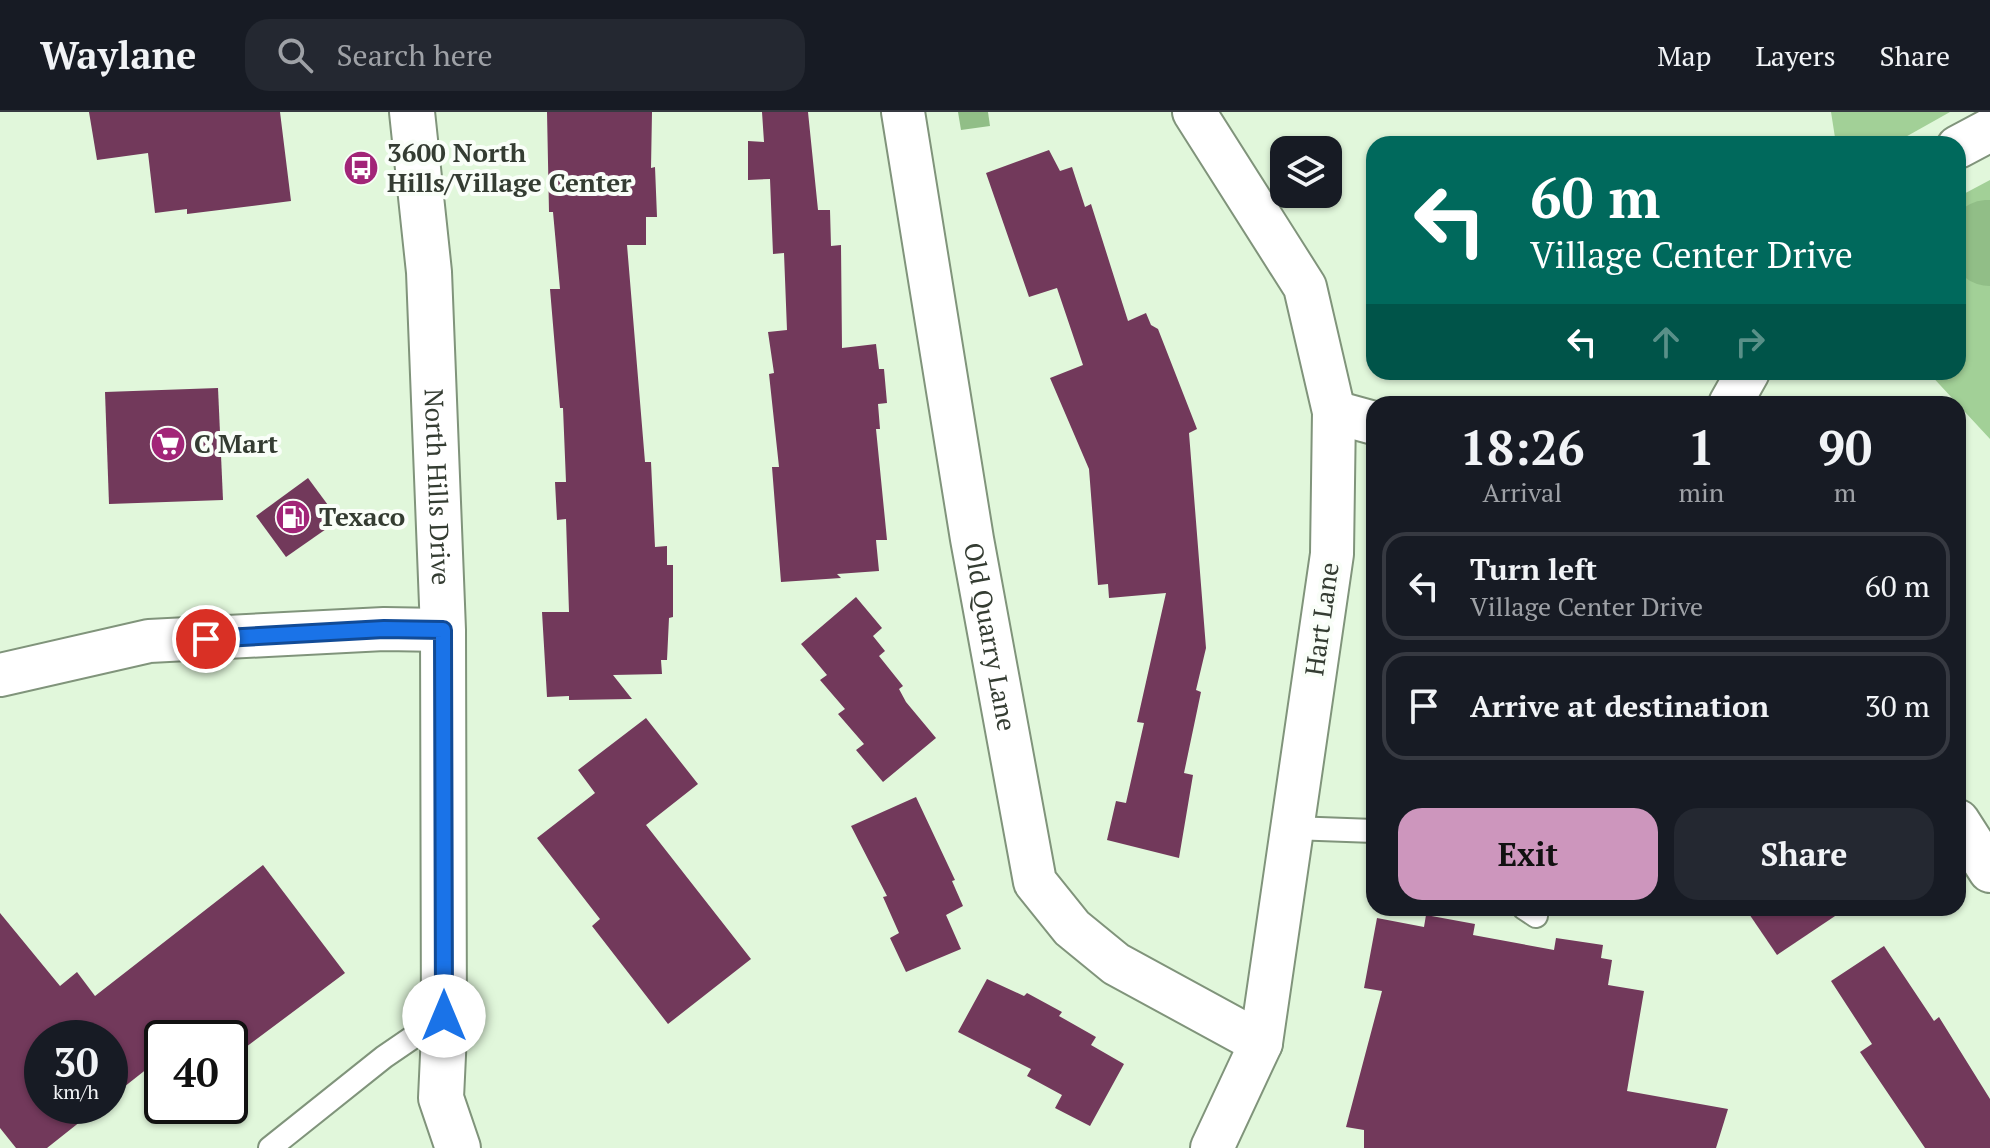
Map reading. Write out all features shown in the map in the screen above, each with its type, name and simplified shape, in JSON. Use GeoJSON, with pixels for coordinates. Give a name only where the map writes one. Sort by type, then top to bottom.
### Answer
{"type":"FeatureCollection","features":[{"type":"Feature","properties":{"kind":"street","name":"North Hills Drive"},"geometry":{"type":"LineString","coordinates":[[412,112],[429,272],[443,630],[444,1016],[441,1098],[458,1148]]}},
{"type":"Feature","properties":{"kind":"street","name":"Old Quarry Lane"},"geometry":{"type":"LineString","coordinates":[[903,112],[970,524],[1035,882],[1072,928],[1116,964],[1261,1043]]}},
{"type":"Feature","properties":{"kind":"street","name":"Hart Lane"},"geometry":{"type":"LineString","coordinates":[[1194,112],[1305,287],[1334,412],[1332,554],[1261,1043],[1212,1148]]}},
{"type":"Feature","properties":{"kind":"street"},"geometry":{"type":"LineString","coordinates":[[1966,143],[1990,130]]}},
{"type":"Feature","properties":{"kind":"street"},"geometry":{"type":"LineString","coordinates":[[1334,412],[1366,421]]}},
{"type":"Feature","properties":{"kind":"street"},"geometry":{"type":"LineString","coordinates":[[0,675],[149,641],[384,629],[443,630]]}},
{"type":"Feature","properties":{"kind":"street"},"geometry":{"type":"LineString","coordinates":[[1966,834],[1990,871]]}},
{"type":"Feature","properties":{"kind":"lane"},"geometry":{"type":"LineString","coordinates":[[1292,828],[1366,831]]}},
{"type":"Feature","properties":{"kind":"lane"},"geometry":{"type":"LineString","coordinates":[[270,1148],[384,1057],[444,1016]]}},
{"type":"Feature","properties":{"kind":"shaded area"},"geometry":{"type":"Polygon","coordinates":[[[958,112],[988,112],[990,126],[961,130],[958,112]]]}},
{"type":"Feature","properties":{"kind":"shaded area"},"geometry":{"type":"Polygon","coordinates":[[[1831,112],[1950,112],[1907,136],[1835,136],[1831,112]]]}},
{"type":"Feature","properties":{"kind":"shaded area"},"geometry":{"type":"Polygon","coordinates":[[[1990,180],[1990,439],[1966,413],[1966,396],[1950,396],[1935,380],[1966,380],[1966,193],[1990,180]]]}},
{"type":"Feature","properties":{"kind":"building"},"geometry":{"type":"Polygon","coordinates":[[[89,112],[280,112],[291,201],[187,214],[187,209],[155,213],[148,153],[97,160],[89,112]]]}},
{"type":"Feature","properties":{"kind":"building"},"geometry":{"type":"Polygon","coordinates":[[[547,112],[652,112],[651,168],[655,167],[657,217],[646,217],[646,245],[627,245],[645,462],[651,462],[655,547],[667,546],[667,565],[673,565],[673,617],[669,618],[667,660],[661,660],[662,674],[613,675],[632,699],[569,700],[569,696],[547,697],[542,612],[569,612],[566,519],[557,520],[555,482],[566,482],[563,408],[560,408],[550,289],[560,289],[553,212],[549,212],[547,112]]]}},
{"type":"Feature","properties":{"kind":"building"},"geometry":{"type":"Polygon","coordinates":[[[762,112],[808,112],[818,210],[830,210],[831,246],[841,245],[842,348],[876,344],[879,369],[884,369],[887,403],[878,404],[880,429],[876,429],[887,540],[876,540],[879,571],[837,574],[841,578],[781,582],[772,467],[779,467],[769,374],[774,373],[768,332],[787,330],[784,253],[773,254],[770,179],[748,180],[748,141],[764,142],[762,112]]]}},
{"type":"Feature","properties":{"kind":"building"},"geometry":{"type":"Polygon","coordinates":[[[1049,150],[1060,171],[1072,167],[1085,207],[1091,204],[1128,321],[1146,313],[1151,325],[1158,329],[1197,429],[1189,433],[1206,648],[1196,690],[1201,692],[1184,773],[1193,775],[1179,858],[1107,840],[1116,801],[1126,803],[1144,723],[1137,722],[1166,593],[1109,598],[1108,584],[1098,585],[1089,469],[1050,378],[1083,365],[1057,288],[1029,297],[986,173],[1049,150]]]}},
{"type":"Feature","properties":{"kind":"building"},"geometry":{"type":"Polygon","coordinates":[[[218,388],[223,500],[109,504],[105,392],[218,388]]]}},
{"type":"Feature","properties":{"kind":"building"},"geometry":{"type":"Polygon","coordinates":[[[308,478],[339,520],[286,557],[256,516],[308,478]]]}},
{"type":"Feature","properties":{"kind":"building"},"geometry":{"type":"Polygon","coordinates":[[[856,597],[882,628],[873,636],[885,651],[879,656],[903,686],[899,689],[906,702],[936,738],[883,782],[856,750],[864,744],[838,714],[845,709],[820,680],[827,675],[801,644],[856,597]]]}},
{"type":"Feature","properties":{"kind":"building"},"geometry":{"type":"Polygon","coordinates":[[[646,718],[698,784],[646,825],[751,959],[668,1024],[592,926],[600,919],[537,838],[595,793],[578,770],[646,718]]]}},
{"type":"Feature","properties":{"kind":"building"},"geometry":{"type":"Polygon","coordinates":[[[916,797],[955,880],[952,881],[963,906],[946,915],[961,949],[906,972],[890,938],[899,933],[883,897],[887,896],[851,826],[916,797]]]}},
{"type":"Feature","properties":{"kind":"building"},"geometry":{"type":"Polygon","coordinates":[[[263,865],[345,973],[248,1046],[248,1020],[144,1020],[144,1071],[128,1084],[128,1020],[24,1020],[24,1124],[77,1124],[47,1148],[16,1148],[0,1128],[0,913],[60,986],[77,972],[95,996],[263,865]]]}},
{"type":"Feature","properties":{"kind":"building"},"geometry":{"type":"Polygon","coordinates":[[[1426,916],[1431,916],[1475,924],[1473,935],[1554,950],[1556,938],[1603,945],[1601,958],[1612,960],[1608,985],[1644,991],[1627,1091],[1728,1109],[1716,1148],[1364,1148],[1364,1130],[1346,1127],[1382,991],[1364,988],[1377,918],[1424,927],[1426,916]]]}},
{"type":"Feature","properties":{"kind":"building"},"geometry":{"type":"Polygon","coordinates":[[[1750,916],[1835,916],[1777,955],[1750,916]]]}},
{"type":"Feature","properties":{"kind":"building"},"geometry":{"type":"Polygon","coordinates":[[[1884,946],[1934,1021],[1939,1017],[1990,1099],[1990,1148],[1925,1148],[1860,1052],[1872,1044],[1831,981],[1884,946]]]}},
{"type":"Feature","properties":{"kind":"building"},"geometry":{"type":"Polygon","coordinates":[[[987,979],[1024,996],[1027,993],[1062,1012],[1059,1016],[1096,1037],[1091,1045],[1124,1064],[1090,1126],[1055,1108],[1062,1095],[1027,1076],[1031,1069],[958,1032],[987,979]]]}},
{"type":"Feature","properties":{"kind":"waterway"},"geometry":{"type":"LineString","coordinates":[[1988,241],[1990,245]]}},
{"type":"Feature","properties":{"kind":"place","name":"3600 North Hills/Village Center"},"geometry":{"type":"Point","coordinates":[361,168]}},
{"type":"Feature","properties":{"kind":"place","name":"C Mart"},"geometry":{"type":"Point","coordinates":[168,444]}},
{"type":"Feature","properties":{"kind":"place","name":"Texaco"},"geometry":{"type":"Point","coordinates":[293,517]}},
{"type":"Feature","properties":{"kind":"route"},"geometry":{"type":"LineString","coordinates":[[206,639],[384,629],[443,630],[444,1016]]}}]}
